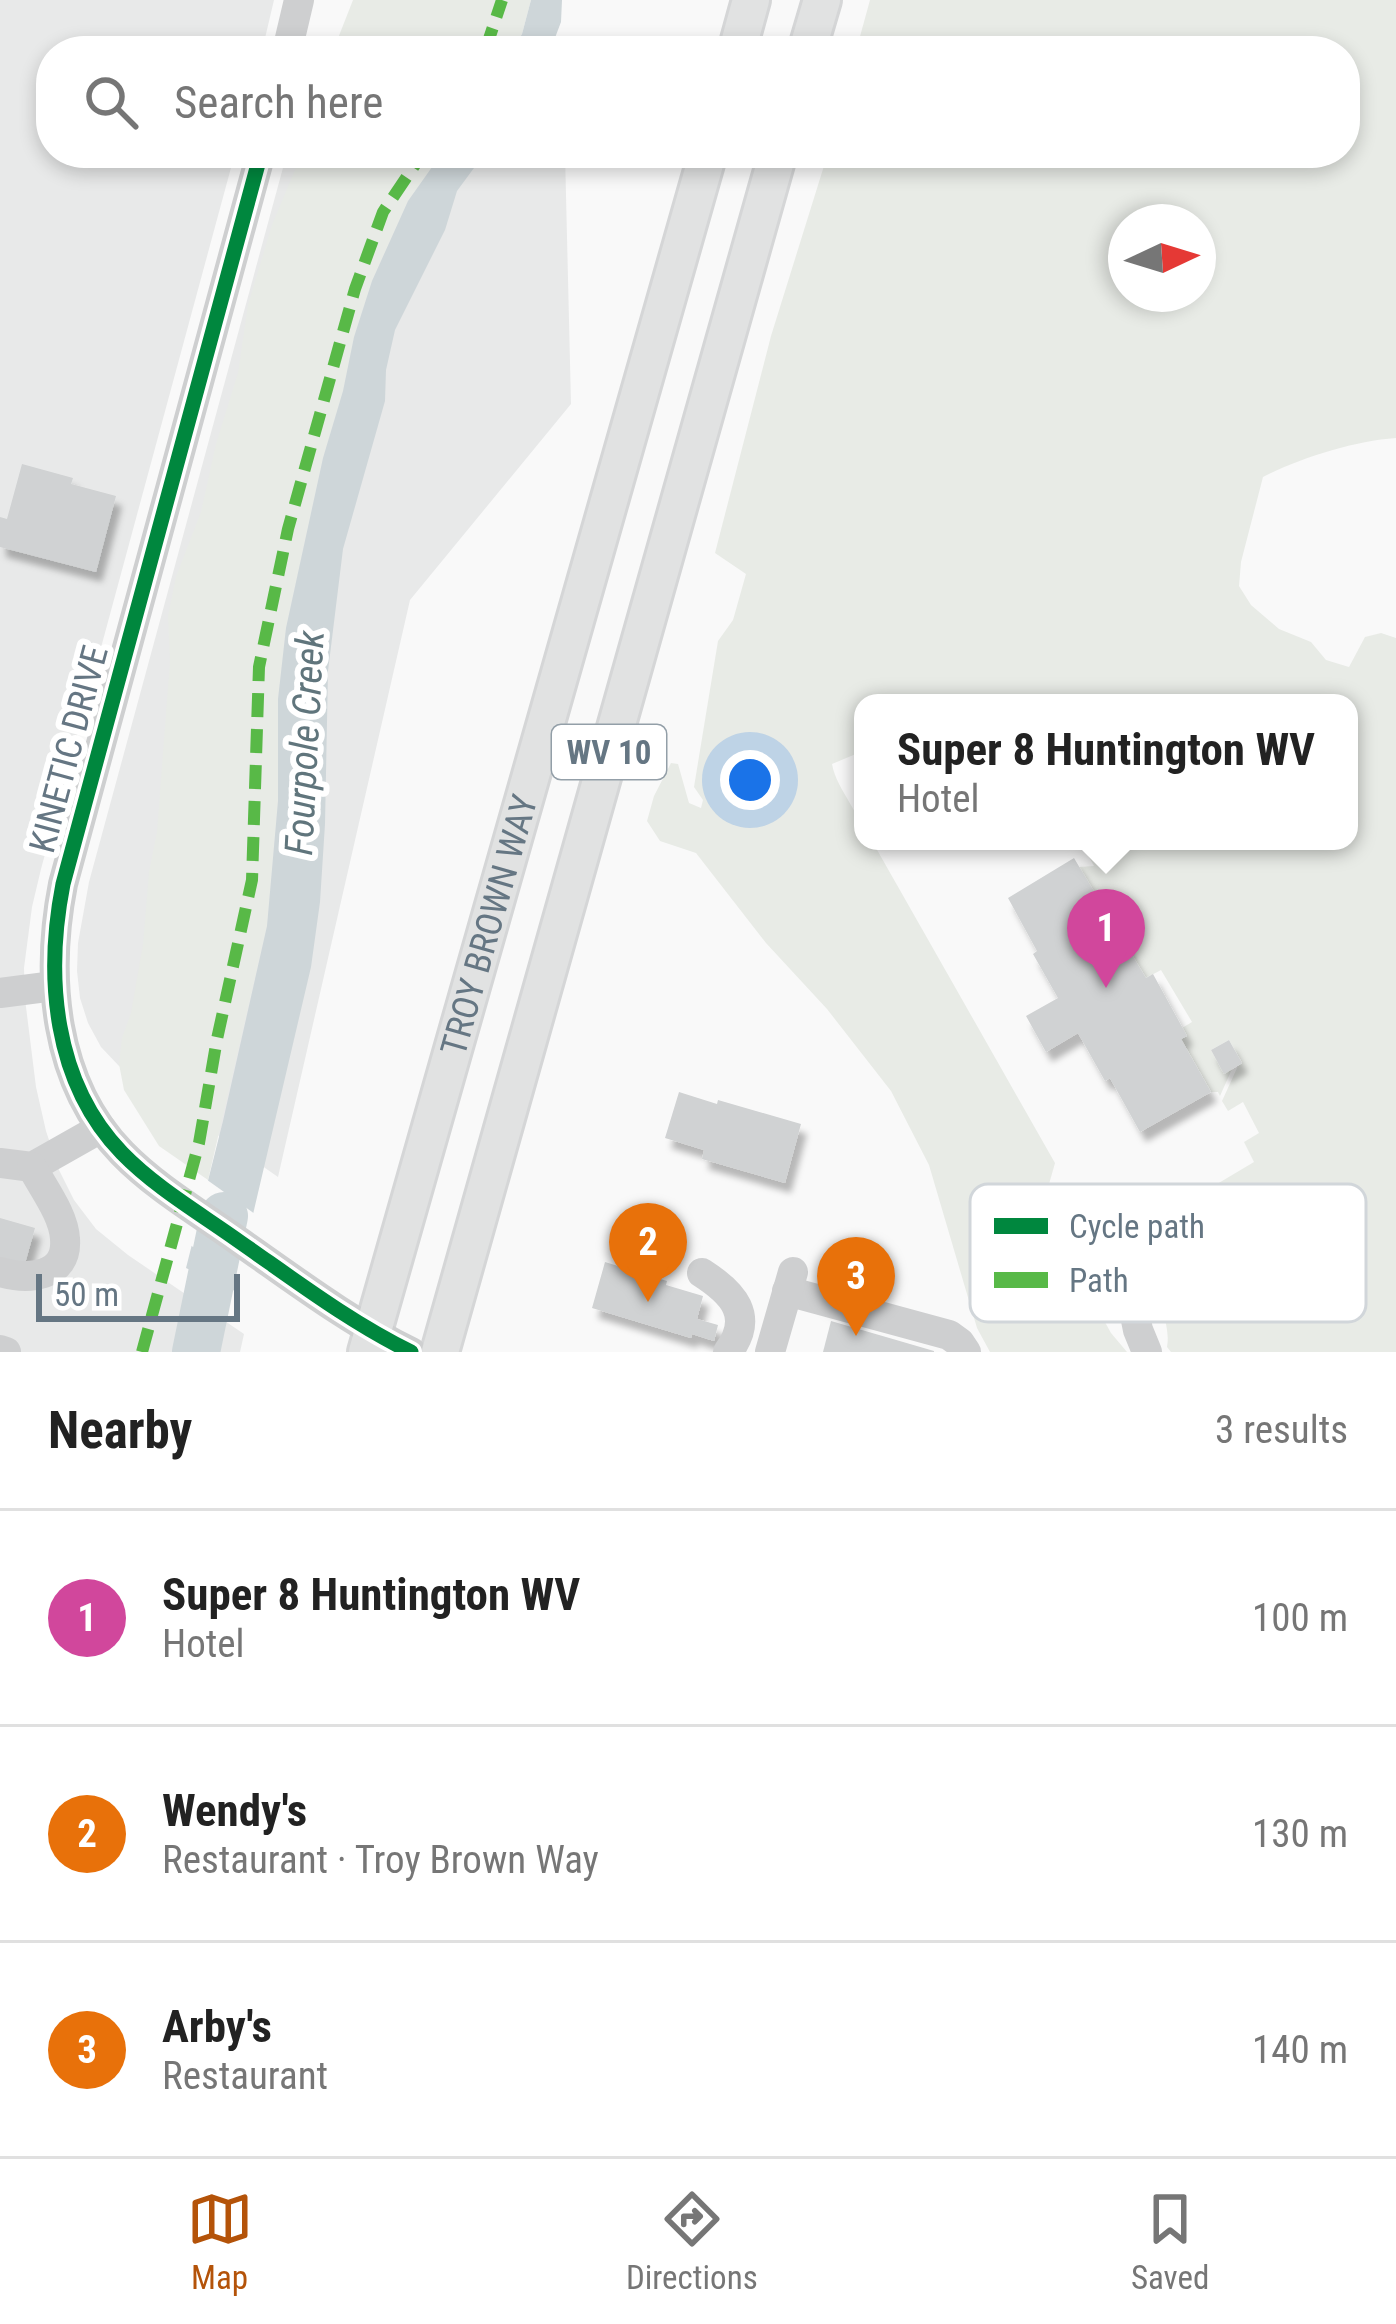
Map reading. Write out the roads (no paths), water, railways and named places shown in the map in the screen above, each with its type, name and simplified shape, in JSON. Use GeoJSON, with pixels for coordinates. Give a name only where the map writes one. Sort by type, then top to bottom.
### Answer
{"type":"FeatureCollection","features":[{"type":"Feature","properties":{"kind":"main road"},"geometry":{"type":"LineString","coordinates":[[740,36],[751,0]]}},
{"type":"Feature","properties":{"kind":"main road"},"geometry":{"type":"LineString","coordinates":[[811,36],[822,0]]}},
{"type":"Feature","properties":{"kind":"main road","name":"TROY BROWN WAY"},"geometry":{"type":"LineString","coordinates":[[370,1342],[704,168]]}},
{"type":"Feature","properties":{"kind":"main road","name":"TROY BROWN WAY"},"geometry":{"type":"LineString","coordinates":[[440,1352],[774,168]]}},
{"type":"Feature","properties":{"kind":"street"},"geometry":{"type":"LineString","coordinates":[[291,36],[299,0]]}},
{"type":"Feature","properties":{"kind":"street","name":"KINETIC DRIVE"},"geometry":{"type":"LineString","coordinates":[[257,168],[63,884],[55,927],[56,1010],[83,1094],[101,1128],[124,1155],[370,1342],[411,1352]]}},
{"type":"Feature","properties":{"kind":"street"},"geometry":{"type":"LineString","coordinates":[[0,994],[54,986]]}},
{"type":"Feature","properties":{"kind":"street"},"geometry":{"type":"LineString","coordinates":[[0,1162],[32,1167],[101,1128]]}},
{"type":"Feature","properties":{"kind":"street"},"geometry":{"type":"LineString","coordinates":[[0,1272],[42,1276],[59,1263],[66,1242],[32,1167]]}},
{"type":"Feature","properties":{"kind":"street"},"geometry":{"type":"LineString","coordinates":[[702,1273],[727,1289],[738,1307],[740,1327],[728,1352]]}},
{"type":"Feature","properties":{"kind":"street"},"geometry":{"type":"LineString","coordinates":[[770,1352],[790,1281],[949,1335],[966,1352]]}},
{"type":"Feature","properties":{"kind":"street"},"geometry":{"type":"LineString","coordinates":[[1138,1322],[1147,1352]]}},
{"type":"Feature","properties":{"kind":"water"},"geometry":{"type":"Polygon","coordinates":[[[531,0],[562,0],[556,36],[522,34],[531,0]]]}},
{"type":"Feature","properties":{"kind":"water"},"geometry":{"type":"Polygon","coordinates":[[[431,168],[474,168],[457,191],[445,230],[395,330],[385,401],[343,549],[328,671],[325,824],[311,967],[235,1291],[186,1268],[267,926],[286,628],[354,337],[372,281],[408,201],[431,168]]]}},
{"type":"Feature","properties":{"kind":"waterway","name":"Fourpole Creek"},"geometry":{"type":"LineString","coordinates":[[196,1352],[224,1216]]}},
{"type":"Feature","properties":{"kind":"place","name":"Super 8 Huntington WV"},"geometry":{"type":"Point","coordinates":[1106,988]}},
{"type":"Feature","properties":{"kind":"place","name":"Wendy's"},"geometry":{"type":"Point","coordinates":[648,1302]}},
{"type":"Feature","properties":{"kind":"place","name":"Arby's"},"geometry":{"type":"Point","coordinates":[856,1336]}}]}
